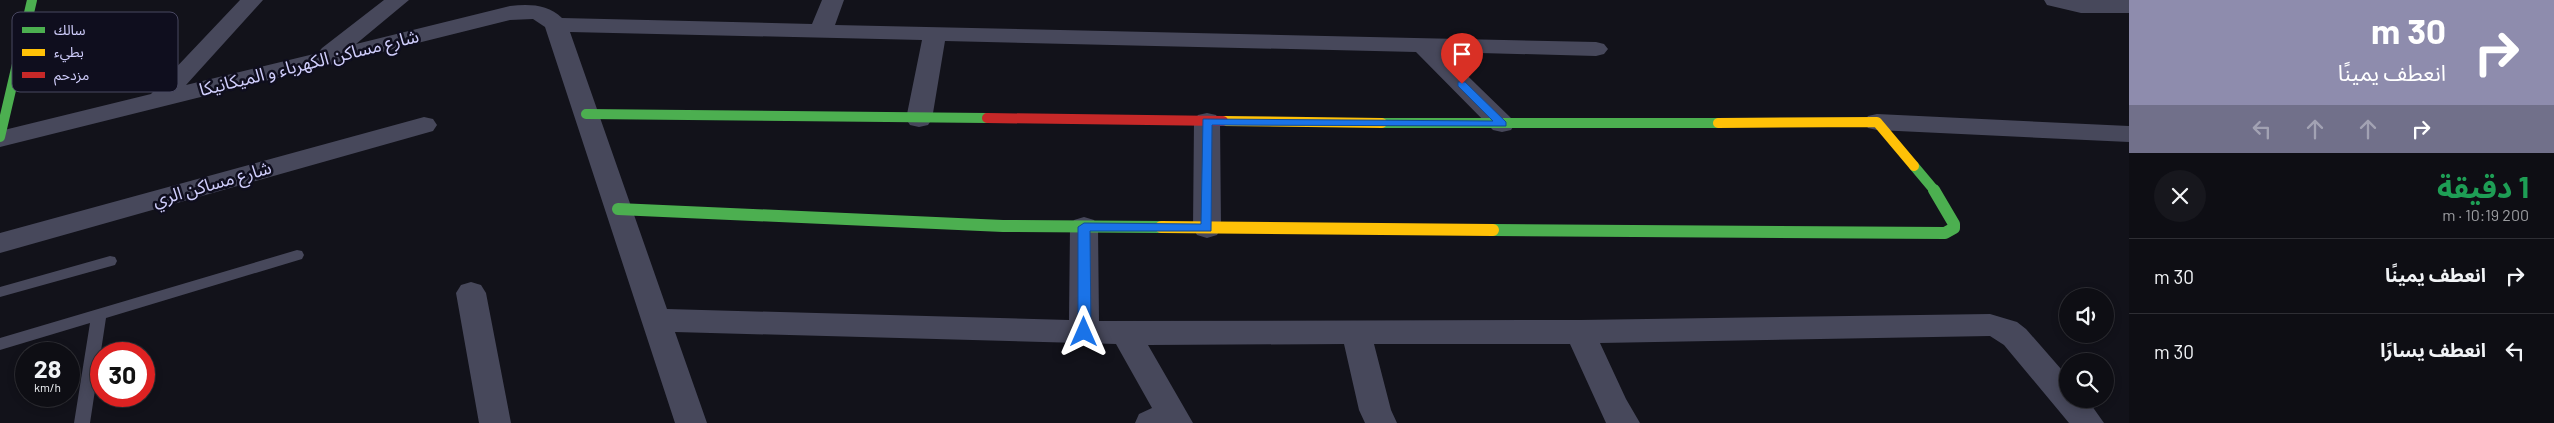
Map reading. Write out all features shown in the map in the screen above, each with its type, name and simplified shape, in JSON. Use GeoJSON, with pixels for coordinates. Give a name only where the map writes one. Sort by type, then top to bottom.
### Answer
{"type":"FeatureCollection","features":[{"type":"Feature","properties":{"kind":"street"},"geometry":{"type":"LineString","coordinates":[[178,80],[252,0]]}},
{"type":"Feature","properties":{"kind":"street"},"geometry":{"type":"LineString","coordinates":[[321,60],[398,0]]}},
{"type":"Feature","properties":{"kind":"street"},"geometry":{"type":"LineString","coordinates":[[821,31],[833,0]]}},
{"type":"Feature","properties":{"kind":"street"},"geometry":{"type":"LineString","coordinates":[[2055,0],[2081,6],[2129,6]]}},
{"type":"Feature","properties":{"kind":"street","name":"شارع مساكن الكهرباء و الميكانيكا"},"geometry":{"type":"LineString","coordinates":[[0,138],[510,13],[532,11],[548,16],[556,25]]}},
{"type":"Feature","properties":{"kind":"street"},"geometry":{"type":"LineString","coordinates":[[691,423],[556,25],[1596,49]]}},
{"type":"Feature","properties":{"kind":"street"},"geometry":{"type":"LineString","coordinates":[[919,119],[935,33]]}},
{"type":"Feature","properties":{"kind":"street"},"geometry":{"type":"LineString","coordinates":[[1421,44],[1502,124]]}},
{"type":"Feature","properties":{"kind":"street"},"geometry":{"type":"LineString","coordinates":[[0,138],[12,86]]}},
{"type":"Feature","properties":{"kind":"street"},"geometry":{"type":"LineString","coordinates":[[159,100],[166,92]]}},
{"type":"Feature","properties":{"kind":"street"},"geometry":{"type":"LineString","coordinates":[[586,114],[1502,124],[1877,122],[2129,134]]}},
{"type":"Feature","properties":{"kind":"street"},"geometry":{"type":"LineString","coordinates":[[1207,122],[1207,228]]}},
{"type":"Feature","properties":{"kind":"street"},"geometry":{"type":"LineString","coordinates":[[618,209],[1003,226],[1946,233],[1954,228],[1952,219],[1940,196],[1877,122]]}},
{"type":"Feature","properties":{"kind":"street","name":"شارع مساكن الري"},"geometry":{"type":"LineString","coordinates":[[0,243],[424,125]]}},
{"type":"Feature","properties":{"kind":"street"},"geometry":{"type":"LineString","coordinates":[[1084,227],[1084,332]]}},
{"type":"Feature","properties":{"kind":"street"},"geometry":{"type":"LineString","coordinates":[[471,293],[495,423]]}},
{"type":"Feature","properties":{"kind":"street"},"geometry":{"type":"LineString","coordinates":[[656,320],[1125,333],[1580,332],[1983,325],[2006,330],[2015,337],[2088,423]]}},
{"type":"Feature","properties":{"kind":"street"},"geometry":{"type":"LineString","coordinates":[[1356,332],[1374,410],[1380,423]]}},
{"type":"Feature","properties":{"kind":"street"},"geometry":{"type":"LineString","coordinates":[[1580,332],[1614,406],[1624,423]]}},
{"type":"Feature","properties":{"kind":"street"},"geometry":{"type":"LineString","coordinates":[[1125,333],[1167,420]]}},
{"type":"Feature","properties":{"kind":"lane"},"geometry":{"type":"LineString","coordinates":[[0,344],[296,255]]}},
{"type":"Feature","properties":{"kind":"lane"},"geometry":{"type":"LineString","coordinates":[[0,292],[110,261]]}},
{"type":"Feature","properties":{"kind":"lane"},"geometry":{"type":"LineString","coordinates":[[82,423],[99,314]]}},
{"type":"Feature","properties":{"kind":"traffic: fast"},"geometry":{"type":"LineString","coordinates":[[29,12],[32,0]]}},
{"type":"Feature","properties":{"kind":"traffic: fast"},"geometry":{"type":"LineString","coordinates":[[0,137],[12,86]]}},
{"type":"Feature","properties":{"kind":"traffic: fast"},"geometry":{"type":"LineString","coordinates":[[586,114],[987,118]]}},
{"type":"Feature","properties":{"kind":"traffic: fast"},"geometry":{"type":"LineString","coordinates":[[1382,123],[1718,123]]}},
{"type":"Feature","properties":{"kind":"traffic: fast"},"geometry":{"type":"LineString","coordinates":[[1493,230],[1945,233],[1954,228],[1954,224],[1939,196],[1914,166]]}},
{"type":"Feature","properties":{"kind":"traffic: fast"},"geometry":{"type":"LineString","coordinates":[[618,209],[1003,226],[1161,227]]}},
{"type":"Feature","properties":{"kind":"traffic: slow"},"geometry":{"type":"LineString","coordinates":[[1223,121],[1382,123]]}},
{"type":"Feature","properties":{"kind":"traffic: slow"},"geometry":{"type":"LineString","coordinates":[[1718,123],[1877,122],[1914,166]]}},
{"type":"Feature","properties":{"kind":"traffic: slow"},"geometry":{"type":"LineString","coordinates":[[1161,227],[1493,230]]}},
{"type":"Feature","properties":{"kind":"traffic: jam"},"geometry":{"type":"LineString","coordinates":[[987,118],[1223,121]]}},
{"type":"Feature","properties":{"kind":"route"},"geometry":{"type":"LineString","coordinates":[[1084,332],[1084,227],[1207,228],[1207,122],[1502,124],[1462,84]]}}]}
